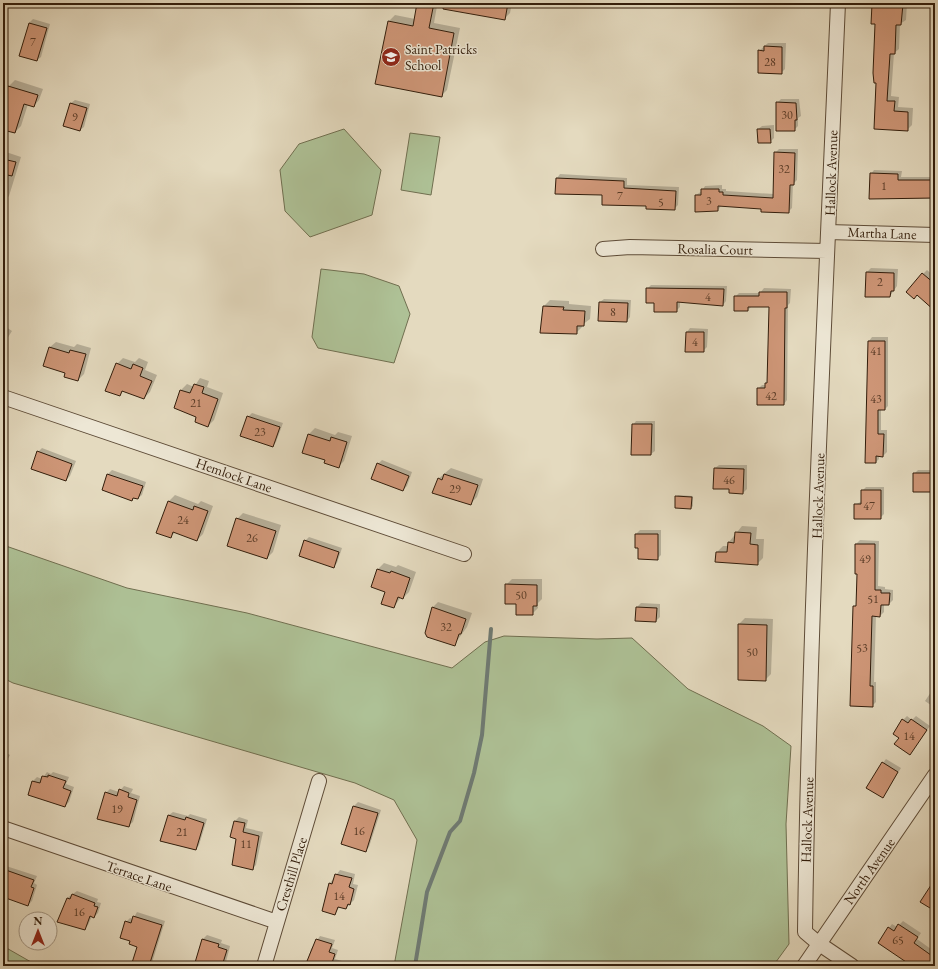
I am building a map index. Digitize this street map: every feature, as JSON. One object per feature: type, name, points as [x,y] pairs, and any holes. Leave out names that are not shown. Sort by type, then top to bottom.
[{"type":"street","name":"Hallock Avenue","points":[[838,3],[827,251],[806,831],[805,932],[818,943],[852,966]]},
{"type":"street","name":"Martha Lane","points":[[828,232],[935,235]]},
{"type":"street","name":"Rosalia Court","points":[[604,249],[630,247],[827,251]]},
{"type":"street","name":"Hemlock Lane","points":[[3,397],[464,554]]},
{"type":"street","name":"North Avenue","points":[[804,966],[818,943],[935,775]]},
{"type":"street","name":"Cresthill Place","points":[[264,966],[319,781]]},
{"type":"street","name":"Terrace Lane","points":[[3,828],[277,922]]},
{"type":"green space","points":[[344,129],[381,170],[372,215],[310,237],[285,211],[280,170],[299,144]]},
{"type":"green space","points":[[410,133],[440,137],[431,195],[401,190]]},
{"type":"green space","points":[[321,269],[364,274],[399,286],[410,314],[394,363],[318,348],[312,337]]},
{"type":"green space","points":[[3,545],[127,588],[247,613],[452,668],[485,642],[504,636],[597,639],[632,638],[688,689],[763,726],[791,746],[786,824],[789,944],[773,966],[394,966],[417,840],[394,800],[355,783],[13,683],[3,678]]},
{"type":"green space","points":[[3,946],[38,966],[3,966]]},
{"type":"building","name":"Saint Patricks School","points":[[417,3],[434,3],[429,28],[454,33],[442,97],[375,84],[388,21],[413,26]]},
{"type":"building","name":"Saint Patricks School","points":[[444,3],[508,3],[505,20],[443,9]]},
{"type":"building","points":[[872,4],[903,4],[901,25],[896,25],[895,54],[890,54],[887,101],[895,101],[894,111],[908,112],[908,131],[874,129],[876,83],[874,83],[873,73],[875,24],[871,24]]},
{"type":"building","points":[[29,23],[47,28],[37,61],[19,56]]},
{"type":"building","points":[[764,46],[782,47],[782,74],[758,73],[758,50],[764,51]]},
{"type":"building","points":[[8,86],[38,95],[34,107],[24,104],[15,133],[3,130],[3,102]]},
{"type":"building","points":[[776,102],[796,103],[797,120],[795,120],[795,131],[776,131]]},
{"type":"building","points":[[70,103],[87,108],[80,131],[63,126]]},
{"type":"building","points":[[757,129],[770,129],[771,143],[758,143]]},
{"type":"building","points":[[774,152],[795,153],[794,185],[790,185],[789,213],[761,212],[761,209],[718,206],[718,211],[695,212],[695,195],[701,195],[701,189],[719,189],[719,192],[723,192],[723,195],[773,198]]},
{"type":"building","points":[[3,159],[16,162],[12,176],[3,174]]},
{"type":"building","points":[[870,173],[898,174],[898,180],[935,180],[935,198],[869,199]]},
{"type":"building","points":[[556,178],[624,181],[624,188],[676,191],[675,210],[646,209],[646,206],[602,205],[602,195],[555,194]]},
{"type":"building","points":[[866,272],[894,273],[894,291],[891,291],[890,297],[865,297]]},
{"type":"building","points":[[922,273],[935,284],[935,311],[917,295],[914,299],[906,292]]},
{"type":"building","points":[[646,288],[724,289],[723,306],[677,302],[677,312],[654,312],[654,303],[646,303]]},
{"type":"building","points":[[759,292],[787,292],[787,308],[785,308],[784,405],[757,405],[757,388],[765,388],[765,383],[767,383],[769,307],[748,307],[748,311],[734,311],[734,296],[759,296]]},
{"type":"building","points":[[599,302],[628,303],[627,322],[598,321]]},
{"type":"building","points":[[543,306],[564,307],[563,310],[585,311],[584,326],[577,326],[577,334],[540,333]]},
{"type":"building","points":[[686,332],[704,332],[704,352],[685,352]]},
{"type":"building","points":[[868,341],[885,341],[885,410],[878,410],[878,434],[884,434],[883,457],[876,456],[876,463],[865,463]]},
{"type":"building","points":[[49,347],[69,353],[70,350],[86,354],[78,381],[64,377],[65,373],[43,366]]},
{"type":"building","points":[[116,363],[131,369],[133,364],[143,368],[140,376],[152,381],[144,399],[122,391],[120,396],[105,391]]},
{"type":"building","points":[[194,384],[204,387],[202,393],[218,399],[208,427],[195,422],[196,417],[174,408],[180,390],[190,393]]},
{"type":"building","points":[[247,416],[280,427],[273,447],[240,436]]},
{"type":"building","points":[[632,424],[652,424],[651,455],[631,455]]},
{"type":"building","points":[[308,434],[330,441],[331,437],[347,442],[339,468],[324,463],[325,460],[302,453]]},
{"type":"building","points":[[37,451],[72,464],[66,481],[31,469]]},
{"type":"building","points":[[377,463],[409,476],[403,491],[371,479]]},
{"type":"building","points":[[714,468],[744,469],[743,494],[729,493],[729,489],[713,489]]},
{"type":"building","points":[[913,473],[935,473],[935,492],[913,492]]},
{"type":"building","points":[[107,474],[143,486],[138,499],[133,498],[132,501],[102,490]]},
{"type":"building","points":[[444,474],[478,485],[471,505],[432,493],[438,478],[442,480]]},
{"type":"building","points":[[861,490],[881,490],[881,519],[854,519],[854,504],[861,504]]},
{"type":"building","points":[[675,496],[692,497],[691,509],[675,508]]},
{"type":"building","points":[[168,501],[193,510],[194,506],[208,511],[197,541],[173,532],[171,538],[156,533]]},
{"type":"building","points":[[236,518],[276,531],[267,559],[227,546]]},
{"type":"building","points":[[735,532],[751,533],[750,544],[758,545],[758,565],[715,562],[716,552],[727,552],[728,542],[734,543]]},
{"type":"building","points":[[635,534],[658,534],[658,560],[638,559],[638,548],[635,548]]},
{"type":"building","points":[[304,540],[339,552],[334,568],[299,556]]},
{"type":"building","points":[[855,544],[875,544],[875,590],[881,590],[881,593],[890,593],[889,605],[881,605],[880,617],[872,616],[870,686],[873,686],[873,707],[850,706],[853,606],[856,606],[857,574],[855,574]]},
{"type":"building","points":[[377,569],[390,573],[391,571],[410,578],[403,599],[398,597],[394,608],[381,604],[385,592],[371,587]]},
{"type":"building","points":[[505,584],[537,585],[537,606],[533,606],[533,615],[516,615],[516,604],[505,604]]},
{"type":"building","points":[[432,607],[466,619],[455,646],[427,637],[425,633]]},
{"type":"building","points":[[636,607],[657,608],[656,622],[635,621]]},
{"type":"building","points":[[738,624],[767,625],[766,681],[738,680]]},
{"type":"building","points":[[902,719],[908,723],[911,719],[927,730],[910,755],[894,744],[899,738],[893,734]]},
{"type":"building","points":[[882,762],[898,772],[883,798],[866,788]]},
{"type":"building","points":[[48,775],[66,781],[63,788],[71,791],[65,807],[28,795],[32,781],[40,783],[42,776],[48,777]]},
{"type":"building","points":[[119,789],[129,793],[128,797],[137,800],[129,827],[97,819],[105,792],[117,796]]},
{"type":"building","points":[[353,806],[378,813],[366,852],[341,844]]},
{"type":"building","points":[[168,815],[185,820],[186,817],[204,823],[196,850],[160,841]]},
{"type":"building","points":[[234,821],[245,823],[243,832],[259,836],[253,870],[232,865],[236,839],[230,837]]},
{"type":"building","points":[[3,869],[34,880],[31,887],[34,888],[28,906],[3,897]]},
{"type":"building","points":[[335,874],[352,878],[349,887],[354,889],[350,905],[348,904],[346,909],[338,907],[335,915],[322,911],[329,883],[332,884]]},
{"type":"building","points":[[935,879],[935,911],[920,902]]},
{"type":"building","points":[[72,894],[95,903],[94,906],[98,907],[94,918],[90,916],[85,930],[58,922],[67,898],[70,899]]},
{"type":"building","points":[[133,916],[162,925],[149,966],[131,966],[137,947],[129,944],[130,941],[120,938],[125,921],[131,923]]},
{"type":"building","points":[[898,924],[918,937],[914,943],[935,958],[935,966],[912,966],[878,943],[888,927],[894,931]]},
{"type":"building","points":[[202,939],[219,944],[218,947],[227,950],[222,966],[194,966]]},
{"type":"building","points":[[316,939],[332,944],[329,952],[335,954],[331,966],[305,966]]},
{"type":"waterway","points":[[415,966],[427,892],[450,832],[460,821],[474,773],[482,735],[491,629]]},
{"type":"place","name":"Saint Patricks School","points":[[391,57]]}]
